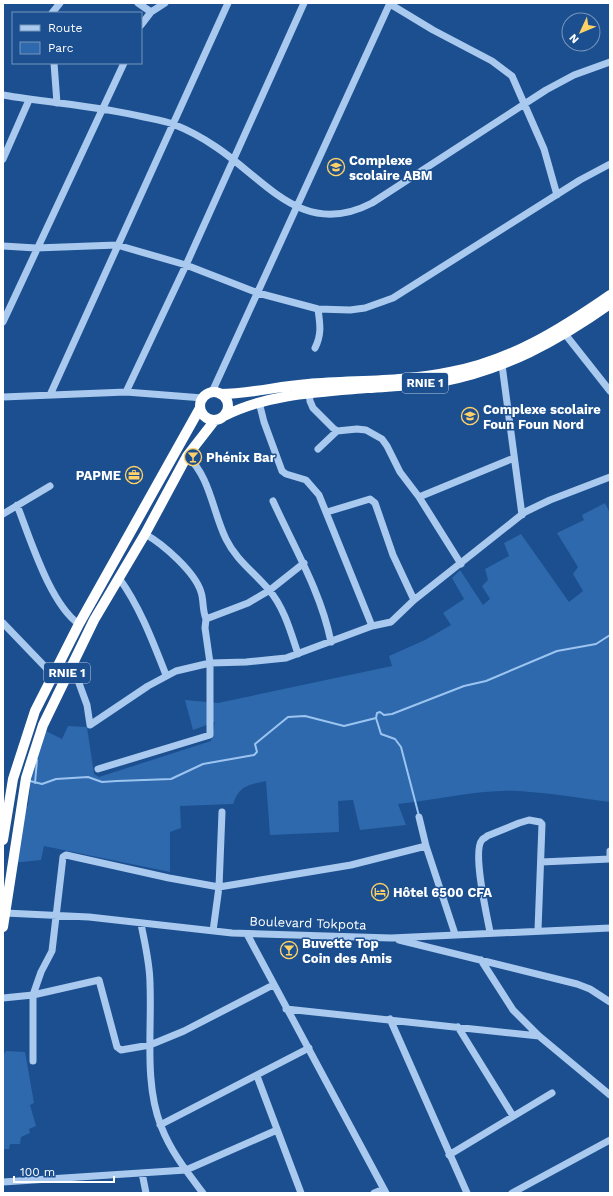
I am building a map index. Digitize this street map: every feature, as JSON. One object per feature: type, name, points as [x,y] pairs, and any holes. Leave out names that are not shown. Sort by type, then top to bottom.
[{"type":"highway","name":"RNIE 1","points":[[3,840],[13,779],[35,710],[52,674],[79,624],[202,403],[216,393],[249,393],[307,384],[410,377],[451,372],[496,360],[518,350],[550,334],[610,295]]},
{"type":"highway","name":"RNIE 1","points":[[3,926],[28,772],[43,725],[94,620],[145,534],[187,456],[220,418],[241,407],[259,402],[309,393],[440,382],[458,379],[502,365],[542,348],[609,306]]},
{"type":"highway","points":[[202,403],[204,416],[220,418],[228,409],[228,404],[224,396],[216,393]]},
{"type":"street","points":[[53,12],[60,3]]},
{"type":"street","points":[[138,3],[151,12]]},
{"type":"street","points":[[142,24],[151,12],[165,3]]},
{"type":"street","points":[[50,395],[228,3]]},
{"type":"street","points":[[126,392],[186,265],[304,3]]},
{"type":"street","points":[[216,393],[258,293],[390,3],[504,69],[512,76],[544,149],[557,195]]},
{"type":"street","points":[[3,95],[29,100],[103,109],[173,124],[204,139],[234,160],[280,198],[318,213],[337,215],[360,209],[382,197],[574,75],[596,65],[610,62]]},
{"type":"street","points":[[54,64],[57,103]]},
{"type":"street","points":[[3,322],[36,248],[124,64]]},
{"type":"street","points":[[3,159],[29,100]]},
{"type":"street","points":[[3,246],[36,248],[117,245],[186,265],[258,293],[318,309],[350,310],[365,308],[393,298],[557,195],[610,164]]},
{"type":"street","points":[[315,348],[320,338],[321,330],[318,309]]},
{"type":"street","points":[[565,334],[610,391]]},
{"type":"street","points":[[502,365],[522,515]]},
{"type":"street","points":[[3,397],[126,392],[202,403]]},
{"type":"street","points":[[309,393],[310,401],[314,408],[337,431]]},
{"type":"street","points":[[259,402],[264,422],[282,471],[286,474],[306,480],[313,487],[327,512],[372,626]]},
{"type":"street","points":[[318,449],[337,431],[356,429],[366,430],[382,439],[400,472],[419,498],[461,564]]},
{"type":"street","points":[[187,456],[194,462],[202,475],[230,547],[270,590],[288,626],[298,654]]},
{"type":"street","points":[[419,498],[514,458]]},
{"type":"street","points":[[72,664],[87,705],[90,725],[166,675],[210,663],[266,660],[298,654],[372,626],[391,622],[414,600],[522,515],[550,500],[610,477]]},
{"type":"street","points":[[3,514],[50,486]]},
{"type":"street","points":[[327,512],[370,499],[375,503],[393,555],[414,600]]},
{"type":"street","points":[[273,501],[304,563],[324,615],[331,642]]},
{"type":"street","points":[[17,505],[49,584],[69,616],[79,624]]},
{"type":"street","points":[[98,769],[210,735],[210,663],[204,628],[206,620],[202,610],[202,592],[196,580],[165,547],[145,534]]},
{"type":"street","points":[[206,620],[238,608],[270,590],[304,563]]},
{"type":"street","points":[[119,578],[127,589],[145,622],[166,675]]},
{"type":"street","points":[[3,623],[52,674]]},
{"type":"street","points":[[213,931],[219,887],[222,812]]},
{"type":"street","points":[[419,817],[426,846],[455,934]]},
{"type":"street","points":[[490,932],[480,876],[479,847],[482,840],[529,820],[540,822],[542,824],[538,930]]},
{"type":"street","points":[[33,1061],[33,995],[38,979],[52,951],[62,859],[66,855],[169,878],[219,887],[351,865],[426,846]]},
{"type":"street","points":[[541,862],[610,859],[610,851]]},
{"type":"street","name":"Boulevard Tokpota","points":[[5,913],[55,915],[247,934],[391,938],[490,932],[610,928]]},
{"type":"street","points":[[141,924],[150,984],[150,1045],[153,1093],[160,1125],[175,1155],[203,1193]]},
{"type":"street","points":[[247,934],[286,1010],[309,1048],[385,1191],[374,1193]]},
{"type":"street","points":[[391,938],[577,984],[590,989],[610,1002]]},
{"type":"street","points":[[481,960],[512,1010],[539,1036],[610,1095]]},
{"type":"street","points":[[3,998],[33,995],[99,980],[117,1047],[121,1050],[150,1045],[184,1031],[273,985]]},
{"type":"street","points":[[286,1010],[390,1019],[539,1036]]},
{"type":"street","points":[[390,1019],[467,1193]]},
{"type":"street","points":[[458,1027],[513,1116]]},
{"type":"street","points":[[160,1125],[309,1048]]},
{"type":"street","points":[[256,1076],[300,1193]]},
{"type":"street","points":[[449,1155],[552,1093]]},
{"type":"street","points":[[3,1182],[186,1170],[277,1130]]},
{"type":"street","points":[[512,1193],[610,1140]]},
{"type":"street","points":[[142,1173],[146,1193]]},
{"type":"green space","points":[[605,503],[610,513],[610,802],[519,791],[474,793],[398,804],[406,825],[360,830],[353,800],[338,801],[339,832],[270,835],[266,781],[249,785],[242,789],[233,804],[180,806],[181,828],[170,832],[170,872],[44,846],[41,860],[12,863],[18,810],[28,806],[30,789],[23,786],[26,760],[38,727],[62,739],[68,726],[87,727],[94,774],[99,777],[211,741],[215,722],[193,730],[185,700],[218,703],[392,666],[389,656],[425,640],[451,625],[443,613],[464,599],[452,578],[460,570],[483,605],[490,599],[482,586],[488,580],[485,569],[509,556],[504,543],[521,534],[569,602],[583,591],[573,574],[578,567],[557,533],[584,520],[582,515]]},
{"type":"green space","points":[[6,1051],[25,1052],[34,1103],[30,1105],[36,1126],[29,1129],[30,1133],[21,1137],[20,1144],[10,1144],[9,1149],[3,1149],[3,1055]]},
{"type":"waterway","points":[[419,816],[401,747],[395,739],[381,734],[376,718],[377,713],[380,712],[384,715],[392,714],[464,686],[486,681],[557,651],[596,644],[610,635]]},
{"type":"waterway","points":[[30,781],[42,784],[56,779],[88,777],[102,782],[171,779],[203,764],[254,755],[257,752],[255,744],[288,717],[305,716],[344,726],[376,718]]},
{"type":"waterway","points":[[35,783],[37,760]]},
{"type":"place","name":"Complexe scolaire ABM","points":[[336,167]]},
{"type":"place","name":"Complexe scolaire Foun Foun Nord","points":[[470,416]]},
{"type":"place","name":"Phénix Bar","points":[[193,457]]},
{"type":"place","name":"PAPME","points":[[134,475]]},
{"type":"place","name":"Hôtel 6500 CFA","points":[[380,892]]},
{"type":"place","name":"Buvette Top Coin des Amis","points":[[289,950]]}]
